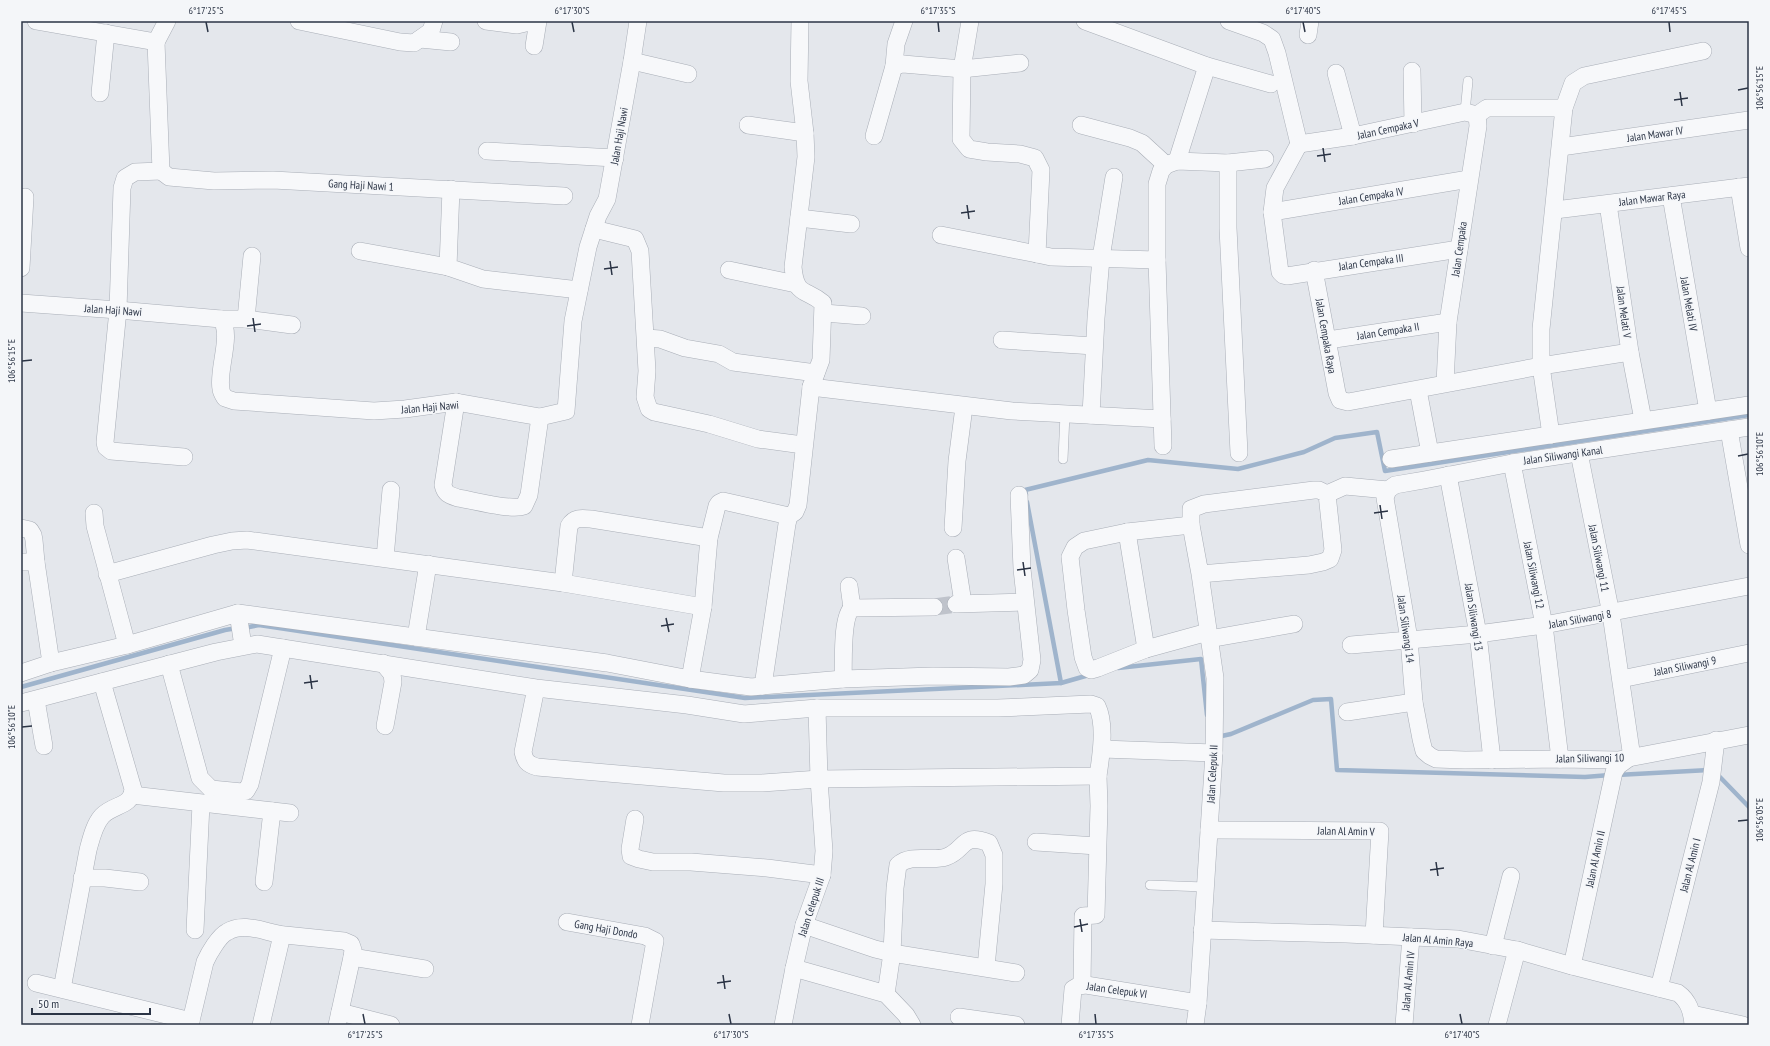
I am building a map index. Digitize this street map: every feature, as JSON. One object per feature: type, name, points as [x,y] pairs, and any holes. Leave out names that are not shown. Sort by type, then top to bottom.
[{"type":"street","points":[[36,21],[156,42]]},
{"type":"street","points":[[167,21],[156,42],[161,171],[135,172],[125,178],[122,188],[118,310],[105,442],[106,447],[111,451],[184,457]]},
{"type":"street","points":[[305,22],[400,42],[414,43],[431,31],[434,21]]},
{"type":"street","points":[[486,21],[517,25],[534,21]]},
{"type":"street","points":[[534,46],[538,21]]},
{"type":"street","name":"Jalan Haji Nawi","points":[[21,303],[221,319],[224,324],[225,334],[221,389],[224,398],[234,401],[374,411],[405,409],[456,402],[540,417],[566,411],[573,321],[588,247],[598,216],[607,199],[638,21]]},
{"type":"street","points":[[796,284],[793,267],[806,157],[805,133],[799,81],[800,21]]},
{"type":"street","points":[[874,136],[894,66],[896,44],[904,21]]},
{"type":"street","points":[[970,21],[962,69],[961,139],[969,148],[987,152],[1020,154],[1034,158],[1041,170],[1037,254]]},
{"type":"street","points":[[1085,21],[1207,66],[1271,84]]},
{"type":"street","points":[[1229,21],[1263,33],[1272,39],[1277,53],[1299,144],[1275,188],[1272,212]]},
{"type":"street","points":[[100,93],[106,33]]},
{"type":"street","points":[[420,39],[451,42]]},
{"type":"street","points":[[1552,435],[1541,366],[1542,329],[1564,108],[1573,83],[1584,76],[1703,51]]},
{"type":"street","points":[[632,62],[688,74]]},
{"type":"street","points":[[894,66],[902,64],[962,69],[1020,62]]},
{"type":"street","points":[[1162,446],[1157,260],[1157,184],[1161,171],[1171,163],[1207,66]]},
{"type":"street","points":[[1412,71],[1413,124]]},
{"type":"street","points":[[1336,72],[1353,136]]},
{"type":"street","name":"Jalan Cempaka V","points":[[1299,144],[1353,136],[1471,113],[1487,108],[1564,108]]},
{"type":"street","name":"Jalan Cempaka","points":[[1445,383],[1448,322],[1478,126],[1471,113]]},
{"type":"street","name":"Jalan Mawar IV","points":[[1561,147],[1749,120]]},
{"type":"street","points":[[748,125],[805,133]]},
{"type":"street","points":[[1081,125],[1130,138],[1142,143],[1171,163],[1228,163],[1265,159]]},
{"type":"street","points":[[487,151],[614,158]]},
{"type":"street","points":[[1228,163],[1228,228],[1239,453]]},
{"type":"street","name":"Gang Haji Nawi 1","points":[[161,171],[169,177],[214,181],[273,180],[564,196]]},
{"type":"street","points":[[1091,415],[1094,346],[1101,258],[1114,177]]},
{"type":"street","name":"Jalan Cempaka IV","points":[[1272,212],[1469,179]]},
{"type":"street","points":[[1744,187],[1749,248]]},
{"type":"street","name":"Jalan Mawar Raya","points":[[1555,210],[1744,187]]},
{"type":"street","points":[[448,267],[451,190]]},
{"type":"street","name":"Jalan Melati IV","points":[[1670,196],[1708,411]]},
{"type":"street","points":[[21,268],[24,197]]},
{"type":"street","name":"Jalan Melati V","points":[[1608,204],[1630,352],[1643,420]]},
{"type":"street","name":"Jalan Cempaka III","points":[[1272,212],[1280,272],[1283,275],[1288,276],[1314,270],[1459,249]]},
{"type":"street","points":[[799,218],[852,224]]},
{"type":"street","points":[[594,229],[635,239],[638,244],[640,251],[646,338],[647,371],[645,397],[649,409],[654,412],[709,424],[758,439],[803,445]]},
{"type":"street","points":[[941,235],[1051,257],[1157,260]]},
{"type":"street","points":[[360,251],[448,267],[483,279],[579,290]]},
{"type":"street","points":[[246,319],[252,256]]},
{"type":"street","points":[[729,270],[796,284],[804,292],[823,303],[824,313],[821,360],[813,380],[803,445],[798,505],[795,512],[789,516],[754,688],[745,712]]},
{"type":"street","name":"Jalan Cempaka Raya","points":[[1314,270],[1337,393],[1340,400],[1348,402],[1418,390]]},
{"type":"street","points":[[824,313],[862,316]]},
{"type":"street","points":[[221,319],[246,319],[292,325]]},
{"type":"street","name":"Jalan Cempaka II","points":[[1328,340],[1448,322]]},
{"type":"street","points":[[646,338],[660,339],[686,348],[719,354],[733,362],[813,380],[964,407],[1162,419]]},
{"type":"street","points":[[1002,340],[1094,346]]},
{"type":"street","points":[[1430,453],[1418,390],[1445,383],[1630,352]]},
{"type":"street","points":[[456,402],[443,485],[445,492],[449,496],[458,498],[519,508],[524,506],[528,495],[540,417]]},
{"type":"street","points":[[1391,459],[1749,405]]},
{"type":"street","points":[[953,528],[957,461],[964,407]]},
{"type":"street","name":"Jalan Siliwangi Kanal","points":[[1386,494],[1395,485],[1512,463],[1749,427]]},
{"type":"street","points":[[1729,430],[1746,516],[1749,545]]},
{"type":"street","name":"Jalan Siliwangi 11","points":[[1579,453],[1611,614],[1631,751],[1630,758]]},
{"type":"street","name":"Jalan Siliwangi 12","points":[[1512,463],[1544,625],[1560,758]]},
{"type":"street","name":"Jalan Siliwangi 13","points":[[1448,475],[1478,634],[1492,760]]},
{"type":"street","points":[[1327,494],[1345,486],[1386,494]]},
{"type":"street","points":[[385,558],[391,490]]},
{"type":"street","points":[[1294,624],[1208,635],[1146,649],[1091,670],[1087,668],[1083,657],[1070,557],[1075,547],[1084,541],[1127,532],[1191,525],[1191,509],[1204,504],[1314,490],[1319,490],[1327,494]]},
{"type":"street","points":[[1200,574],[1309,565],[1330,559],[1333,550],[1327,494]]},
{"type":"street","name":"Jalan Siliwangi 14","points":[[1386,494],[1408,640],[1414,702],[1424,751],[1430,756]]},
{"type":"street","points":[[21,672],[51,663],[238,616],[416,637],[607,664],[690,679],[754,688],[843,680],[933,676],[1009,677],[1024,675],[1030,670],[1032,660],[1024,602],[1020,495]]},
{"type":"street","points":[[690,679],[703,607],[709,538],[717,506],[719,503],[723,502],[789,516]]},
{"type":"street","points":[[94,513],[95,526],[127,645]]},
{"type":"street","points":[[563,583],[569,526],[571,522],[577,518],[709,538]]},
{"type":"street","name":"Jalan Celepuk II","points":[[1191,525],[1200,574],[1215,678],[1214,750],[1198,1003],[1195,1025]]},
{"type":"street","points":[[21,528],[30,530],[33,535],[28,562],[51,663]]},
{"type":"street","points":[[1127,532],[1146,649]]},
{"type":"street","points":[[107,574],[232,541],[247,540],[563,583],[703,607]]},
{"type":"street","points":[[956,558],[959,604],[1024,602]]},
{"type":"street","points":[[416,637],[428,564]]},
{"type":"street","points":[[849,586],[852,608]]},
{"type":"street","name":"Jalan Siliwangi 8","points":[[1351,645],[1478,634],[1544,625],[1611,614],[1749,586]]},
{"type":"street","points":[[843,680],[848,611],[852,608],[872,609],[934,607]]},
{"type":"street","points":[[238,616],[243,643]]},
{"type":"street","points":[[44,746],[28,701],[243,643],[384,663],[536,688],[745,712],[817,708],[998,708],[1091,704],[1096,706],[1100,712],[1102,749],[1098,776],[1099,806],[1096,915],[1083,916],[1082,985]]},
{"type":"street","points":[[169,664],[200,778],[211,789],[242,792],[246,791],[250,784],[283,648]]},
{"type":"street","name":"Jalan Siliwangi 9","points":[[1621,679],[1749,653]]},
{"type":"street","points":[[384,663],[392,674],[393,682],[385,726]]},
{"type":"street","points":[[62,989],[82,878],[94,831],[101,817],[105,813],[130,801],[132,796],[132,789],[102,682]]},
{"type":"street","points":[[536,688],[523,752],[525,761],[530,765],[724,783],[762,783],[819,779],[1098,776]]},
{"type":"street","points":[[1347,712],[1414,702]]},
{"type":"street","name":"Jalan Celepuk III","points":[[783,1025],[804,925],[822,875],[824,851],[819,779],[817,708]]},
{"type":"street","name":"Jalan Siliwangi 10","points":[[1430,756],[1436,759],[1448,760],[1560,758],[1618,760],[1715,749],[1749,735]]},
{"type":"street","points":[[1102,749],[1214,750]]},
{"type":"street","name":"Jalan Al Amin I","points":[[1659,988],[1711,782],[1715,749]]},
{"type":"street","name":"Jalan Al Amin II","points":[[1572,966],[1614,772],[1618,766],[1630,758]]},
{"type":"street","points":[[132,796],[290,813]]},
{"type":"street","points":[[195,930],[201,804]]},
{"type":"street","points":[[264,882],[272,811]]},
{"type":"street","points":[[635,819],[630,849],[631,856],[639,859],[661,862],[691,862],[767,868],[822,875]]},
{"type":"street","name":"Jalan Al Amin V","points":[[1209,830],[1380,831],[1374,935]]},
{"type":"street","points":[[886,994],[892,953],[895,888],[898,865],[902,861],[917,858],[946,857],[952,854],[962,844],[978,838],[990,843],[994,855],[994,884],[986,967]]},
{"type":"street","points":[[1036,842],[1098,846]]},
{"type":"street","points":[[1493,946],[1511,876]]},
{"type":"street","points":[[82,878],[105,878],[140,882]]},
{"type":"street","name":"Gang Haji Dondo","points":[[567,922],[645,936],[655,941],[640,1025]]},
{"type":"street","points":[[804,925],[875,949],[892,953],[986,967],[1016,974]]},
{"type":"street","points":[[36,983],[190,1023],[205,962],[209,952],[226,932],[237,928],[257,928],[282,935],[344,941],[351,944],[353,950],[352,957],[338,1018],[391,1025]]},
{"type":"street","name":"Jalan Al Amin Raya","points":[[1202,930],[1458,939],[1517,950],[1572,966],[1678,993],[1686,998],[1692,1020]]},
{"type":"street","points":[[261,1025],[282,935]]},
{"type":"street","name":"Jalan Al Amin IV","points":[[1404,1025],[1411,937]]},
{"type":"street","points":[[1497,1025],[1517,950]]},
{"type":"street","points":[[352,957],[425,969]]},
{"type":"street","points":[[794,968],[886,994],[906,1015],[912,1025]]},
{"type":"street","name":"Jalan Celepuk VI","points":[[1070,1025],[1073,990],[1082,985],[1198,1003]]},
{"type":"street","points":[[959,1017],[1016,1025]]},
{"type":"street","points":[[1692,1020],[1744,1025]]},
{"type":"lane","points":[[1468,81],[1471,113]]},
{"type":"lane","points":[[1063,460],[1065,414]]},
{"type":"lane","points":[[1150,885],[1205,887]]},
{"type":"waterway","points":[[1026,495],[1025,490],[1148,460],[1238,469],[1304,452],[1335,438],[1377,432],[1385,471],[1749,415]]},
{"type":"waterway","points":[[1027,502],[1061,683]]},
{"type":"waterway","points":[[244,628],[259,625],[745,698],[1061,683],[1089,675]]},
{"type":"waterway","points":[[21,687],[225,630],[237,628]]},
{"type":"waterway","points":[[1118,668],[1201,659],[1207,715]]},
{"type":"waterway","points":[[1217,737],[1231,734],[1313,700],[1331,699],[1337,770],[1585,777],[1610,775]]},
{"type":"waterway","points":[[1617,775],[1709,770]]},
{"type":"waterway","points":[[1717,774],[1749,807]]},
{"type":"tunnel","points":[[934,607],[956,604]]}]
